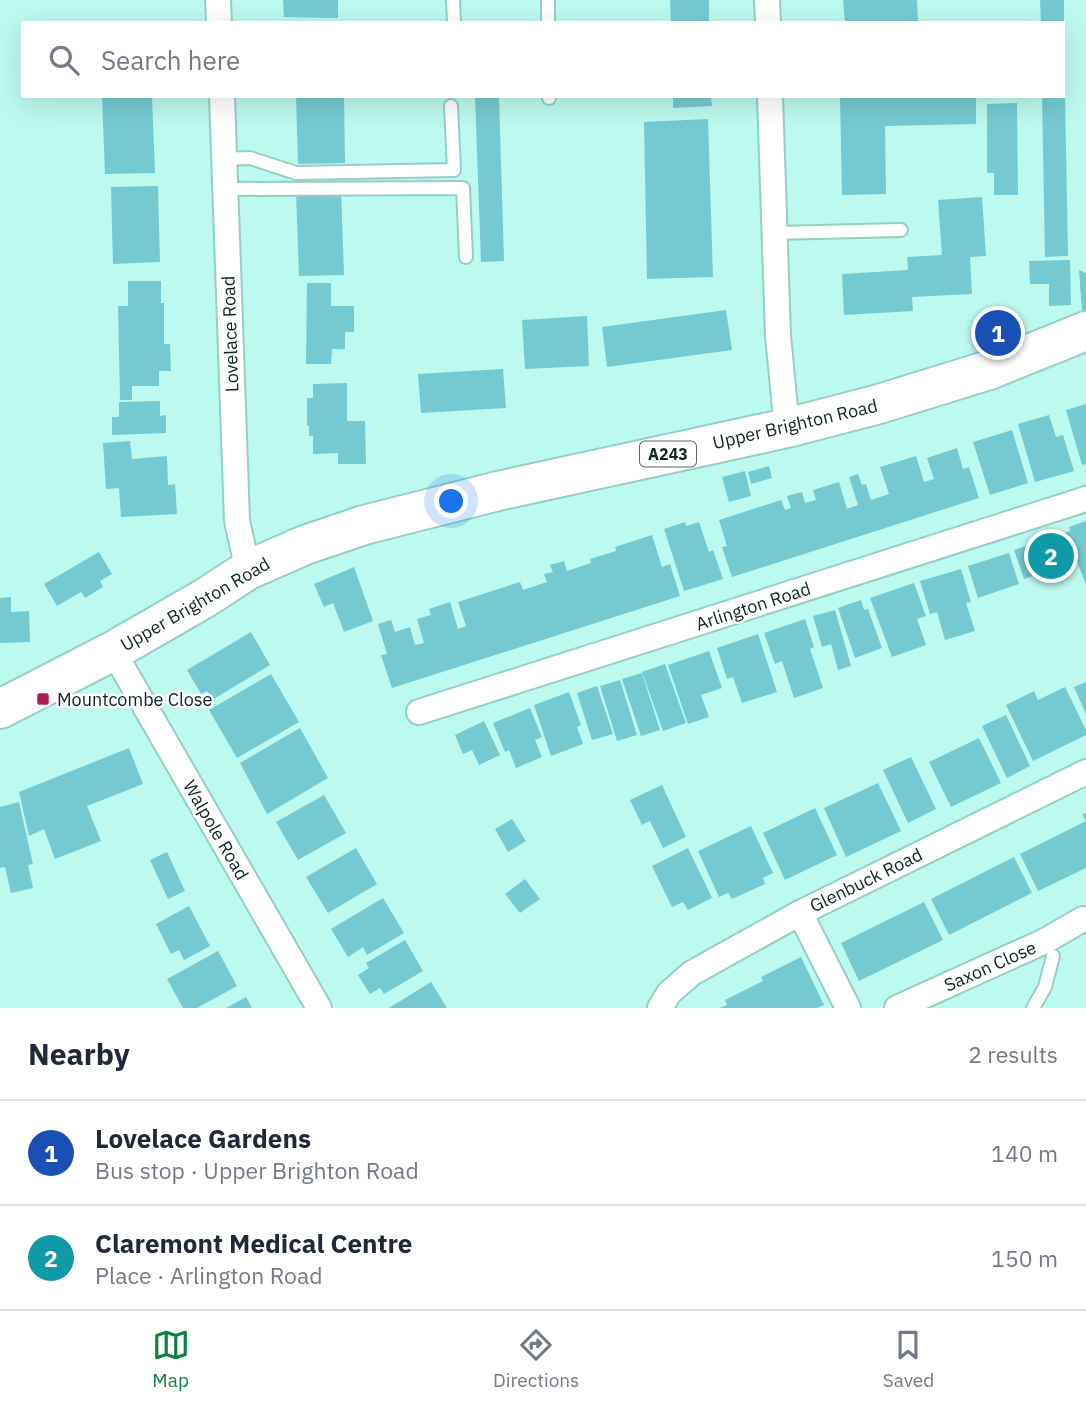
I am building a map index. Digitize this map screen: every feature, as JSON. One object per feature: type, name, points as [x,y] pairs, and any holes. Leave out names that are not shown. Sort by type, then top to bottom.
[{"type":"main road","name":"Upper Brighton Road","points":[[0,709],[113,651],[248,570],[305,545],[363,525],[498,491],[787,428],[930,390],[989,370],[1086,331]]},
{"type":"street","points":[[218,0],[219,21]]},
{"type":"street","points":[[767,0],[768,21]]},
{"type":"street","name":"Lovelace Road","points":[[222,98],[237,522],[248,570]]},
{"type":"street","points":[[770,98],[778,336],[787,428]]},
{"type":"street","name":"Arlington Road","points":[[419,712],[1086,499]]},
{"type":"street","name":"Walpole Road","points":[[113,651],[319,1008]]},
{"type":"street","name":"Glenbuck Road","points":[[660,1008],[669,993],[692,973],[800,912],[1086,772]]},
{"type":"street","points":[[800,912],[848,1008]]},
{"type":"street","name":"Saxon Close","points":[[897,1008],[1049,948],[1083,919]]},
{"type":"lane","points":[[453,0],[454,21]]},
{"type":"lane","points":[[548,0],[548,21]]},
{"type":"lane","points":[[224,159],[250,158],[296,173],[454,170],[451,106]]},
{"type":"lane","points":[[225,189],[463,188],[466,257]]},
{"type":"lane","points":[[775,233],[901,230]]},
{"type":"lane","points":[[1033,1008],[1045,988],[1049,948]]},
{"type":"building","points":[[283,0],[338,0],[338,18],[284,17]]},
{"type":"building","points":[[670,0],[709,0],[709,21],[671,21]]},
{"type":"building","points":[[843,0],[917,0],[918,21],[845,21]]},
{"type":"building","points":[[1040,0],[1064,0],[1064,21],[1041,21]]},
{"type":"building","points":[[1065,96],[1068,256],[1045,257],[1042,98]]},
{"type":"building","points":[[102,98],[152,98],[155,173],[105,174]]},
{"type":"building","points":[[296,98],[344,98],[345,163],[298,164]]},
{"type":"building","points":[[475,98],[499,98],[504,261],[481,262]]},
{"type":"building","points":[[673,98],[711,98],[712,106],[673,108]]},
{"type":"building","points":[[840,98],[976,98],[976,124],[885,126],[886,194],[842,195]]},
{"type":"building","points":[[1017,103],[1018,195],[994,195],[994,173],[987,173],[987,104]]},
{"type":"building","points":[[708,119],[713,277],[647,279],[644,122]]},
{"type":"building","points":[[158,186],[160,262],[113,264],[111,187]]},
{"type":"building","points":[[341,189],[344,275],[299,276],[296,191]]},
{"type":"building","points":[[982,197],[986,256],[970,257],[972,294],[912,297],[913,311],[844,315],[842,274],[908,270],[907,257],[942,255],[938,200]]},
{"type":"building","points":[[1070,260],[1071,305],[1049,306],[1049,284],[1030,284],[1029,261]]},
{"type":"building","points":[[1079,270],[1086,273],[1086,310],[1082,311]]},
{"type":"building","points":[[128,281],[161,281],[164,344],[170,344],[171,371],[159,371],[159,386],[132,386],[132,400],[120,400],[118,306],[128,306]]},
{"type":"building","points":[[307,283],[331,283],[331,306],[354,306],[354,332],[345,332],[345,349],[332,349],[331,364],[306,364]]},
{"type":"building","points":[[726,310],[732,350],[607,367],[602,327]]},
{"type":"building","points":[[587,316],[589,366],[525,369],[522,320]]},
{"type":"building","points":[[503,369],[506,408],[421,413],[418,374]]},
{"type":"building","points":[[347,383],[347,421],[365,421],[366,464],[338,464],[338,453],[313,454],[313,436],[309,436],[307,426],[307,398],[313,398],[313,384]]},
{"type":"building","points":[[160,401],[160,416],[166,415],[166,433],[112,435],[112,417],[119,417],[119,402]]},
{"type":"building","points":[[1086,404],[1086,464],[1082,465],[1066,410]]},
{"type":"building","points":[[1049,415],[1056,437],[1063,435],[1074,471],[1035,482],[1018,424]]},
{"type":"building","points":[[1012,430],[1028,483],[990,495],[973,442]]},
{"type":"building","points":[[130,441],[132,459],[167,456],[168,485],[175,484],[177,514],[121,517],[119,488],[106,489],[103,443]]},
{"type":"building","points":[[957,448],[963,469],[969,467],[979,498],[732,577],[722,547],[727,546],[719,520],[781,500],[785,510],[791,508],[787,496],[802,492],[805,503],[816,500],[813,490],[839,482],[847,509],[858,505],[849,477],[858,474],[862,485],[866,484],[871,500],[889,494],[880,467],[916,456],[924,482],[934,479],[927,458]]},
{"type":"building","points":[[769,466],[772,478],[751,484],[748,472]]},
{"type":"building","points":[[745,471],[751,496],[729,502],[722,477]]},
{"type":"building","points":[[1086,521],[1086,585],[1077,561],[1024,579],[1014,550],[1070,531],[1069,527]]},
{"type":"building","points":[[685,522],[686,526],[699,522],[709,552],[713,550],[723,579],[684,591],[664,529]]},
{"type":"building","points":[[652,535],[662,567],[670,564],[680,596],[392,688],[381,655],[387,654],[378,624],[391,620],[395,632],[410,627],[415,645],[424,643],[417,619],[431,615],[429,609],[450,602],[458,629],[466,626],[458,602],[520,582],[523,590],[547,582],[544,574],[553,572],[550,565],[564,561],[567,571],[591,563],[590,559],[616,551],[615,547]]},
{"type":"building","points":[[99,552],[112,574],[100,581],[103,587],[85,598],[81,592],[57,606],[44,584]]},
{"type":"building","points":[[1009,553],[1019,584],[978,598],[968,566]]},
{"type":"building","points":[[354,567],[373,621],[344,632],[333,603],[324,607],[314,584]]},
{"type":"building","points":[[961,569],[971,602],[966,603],[975,631],[945,640],[937,612],[930,614],[920,581]]},
{"type":"building","points":[[914,583],[926,616],[917,619],[926,645],[892,657],[870,598]]},
{"type":"building","points":[[11,597],[11,612],[29,611],[30,642],[0,643],[0,598]]},
{"type":"building","points":[[861,600],[864,610],[868,609],[882,648],[855,658],[838,608]]},
{"type":"building","points":[[835,610],[851,666],[838,670],[831,644],[822,647],[813,616]]},
{"type":"building","points":[[805,619],[814,647],[810,649],[823,688],[794,698],[782,661],[775,664],[764,633]]},
{"type":"building","points":[[251,632],[270,665],[212,700],[207,691],[201,694],[187,670]]},
{"type":"building","points":[[758,634],[777,692],[742,703],[733,677],[727,679],[717,648]]},
{"type":"building","points":[[709,651],[722,688],[701,695],[709,717],[688,724],[668,665]]},
{"type":"building","points":[[665,664],[686,723],[663,731],[642,672]]},
{"type":"building","points":[[642,673],[660,730],[641,736],[622,679]]},
{"type":"building","points":[[271,674],[299,722],[237,758],[209,710]]},
{"type":"building","points":[[620,680],[637,735],[617,741],[600,686]]},
{"type":"building","points":[[1086,682],[1086,714],[1074,687]]},
{"type":"building","points":[[597,686],[613,734],[592,740],[577,693]]},
{"type":"building","points":[[1065,687],[1086,735],[1033,761],[1006,705],[1034,691],[1038,700]]},
{"type":"building","points":[[569,692],[581,725],[577,727],[583,744],[551,756],[534,705]]},
{"type":"building","points":[[530,708],[542,737],[535,740],[542,757],[516,768],[509,750],[505,752],[493,723]]},
{"type":"building","points":[[1006,715],[1030,766],[1007,778],[982,726]]},
{"type":"building","points":[[484,721],[500,755],[479,765],[472,750],[463,754],[455,735]]},
{"type":"building","points":[[300,728],[328,778],[267,814],[240,763]]},
{"type":"building","points":[[979,738],[1001,783],[951,807],[929,762]]},
{"type":"building","points":[[129,748],[143,784],[87,806],[101,841],[55,859],[44,829],[29,836],[19,792]]},
{"type":"building","points":[[911,757],[936,809],[908,823],[883,770]]},
{"type":"building","points":[[878,783],[901,831],[846,857],[824,808]]},
{"type":"building","points":[[662,785],[686,837],[663,848],[650,821],[642,825],[630,800]]},
{"type":"building","points":[[324,795],[346,833],[298,860],[276,822]]},
{"type":"building","points":[[19,802],[33,864],[28,865],[33,888],[11,893],[5,867],[0,868],[0,807]]},
{"type":"building","points":[[815,808],[837,855],[785,880],[763,833]]},
{"type":"building","points":[[512,819],[526,841],[508,852],[495,829]]},
{"type":"building","points":[[1086,821],[1086,868],[1038,891],[1020,854]]},
{"type":"building","points":[[751,826],[773,873],[763,878],[765,884],[732,899],[728,893],[719,897],[698,851]]},
{"type":"building","points":[[356,848],[377,884],[328,913],[306,877]]},
{"type":"building","points":[[688,848],[712,898],[688,910],[683,902],[672,907],[652,866]]},
{"type":"building","points":[[167,852],[185,891],[168,899],[150,860]]},
{"type":"building","points":[[1014,857],[1032,893],[949,935],[931,899]]},
{"type":"building","points":[[525,879],[540,899],[520,913],[505,894]]},
{"type":"building","points":[[383,898],[404,933],[367,955],[363,947],[348,957],[331,929]]},
{"type":"building","points":[[924,902],[943,940],[859,981],[841,943]]},
{"type":"building","points":[[189,906],[210,946],[184,960],[179,950],[171,954],[156,924]]},
{"type":"building","points":[[405,940],[423,971],[384,994],[380,988],[370,994],[358,975],[369,968],[366,963]]},
{"type":"building","points":[[218,951],[237,986],[197,1008],[183,1008],[167,979]]},
{"type":"building","points":[[801,957],[824,1005],[817,1008],[720,1008],[727,1005],[725,1000],[763,981],[761,977]]},
{"type":"building","points":[[431,982],[447,1008],[389,1008]]},
{"type":"building","points":[[246,997],[252,1008],[226,1008]]},
{"type":"place","name":"Lovelace Gardens","points":[[998,333]]},
{"type":"place","name":"Claremont Medical Centre","points":[[1051,556]]},
{"type":"place","name":"Mountcombe Close","points":[[43,699]]}]
